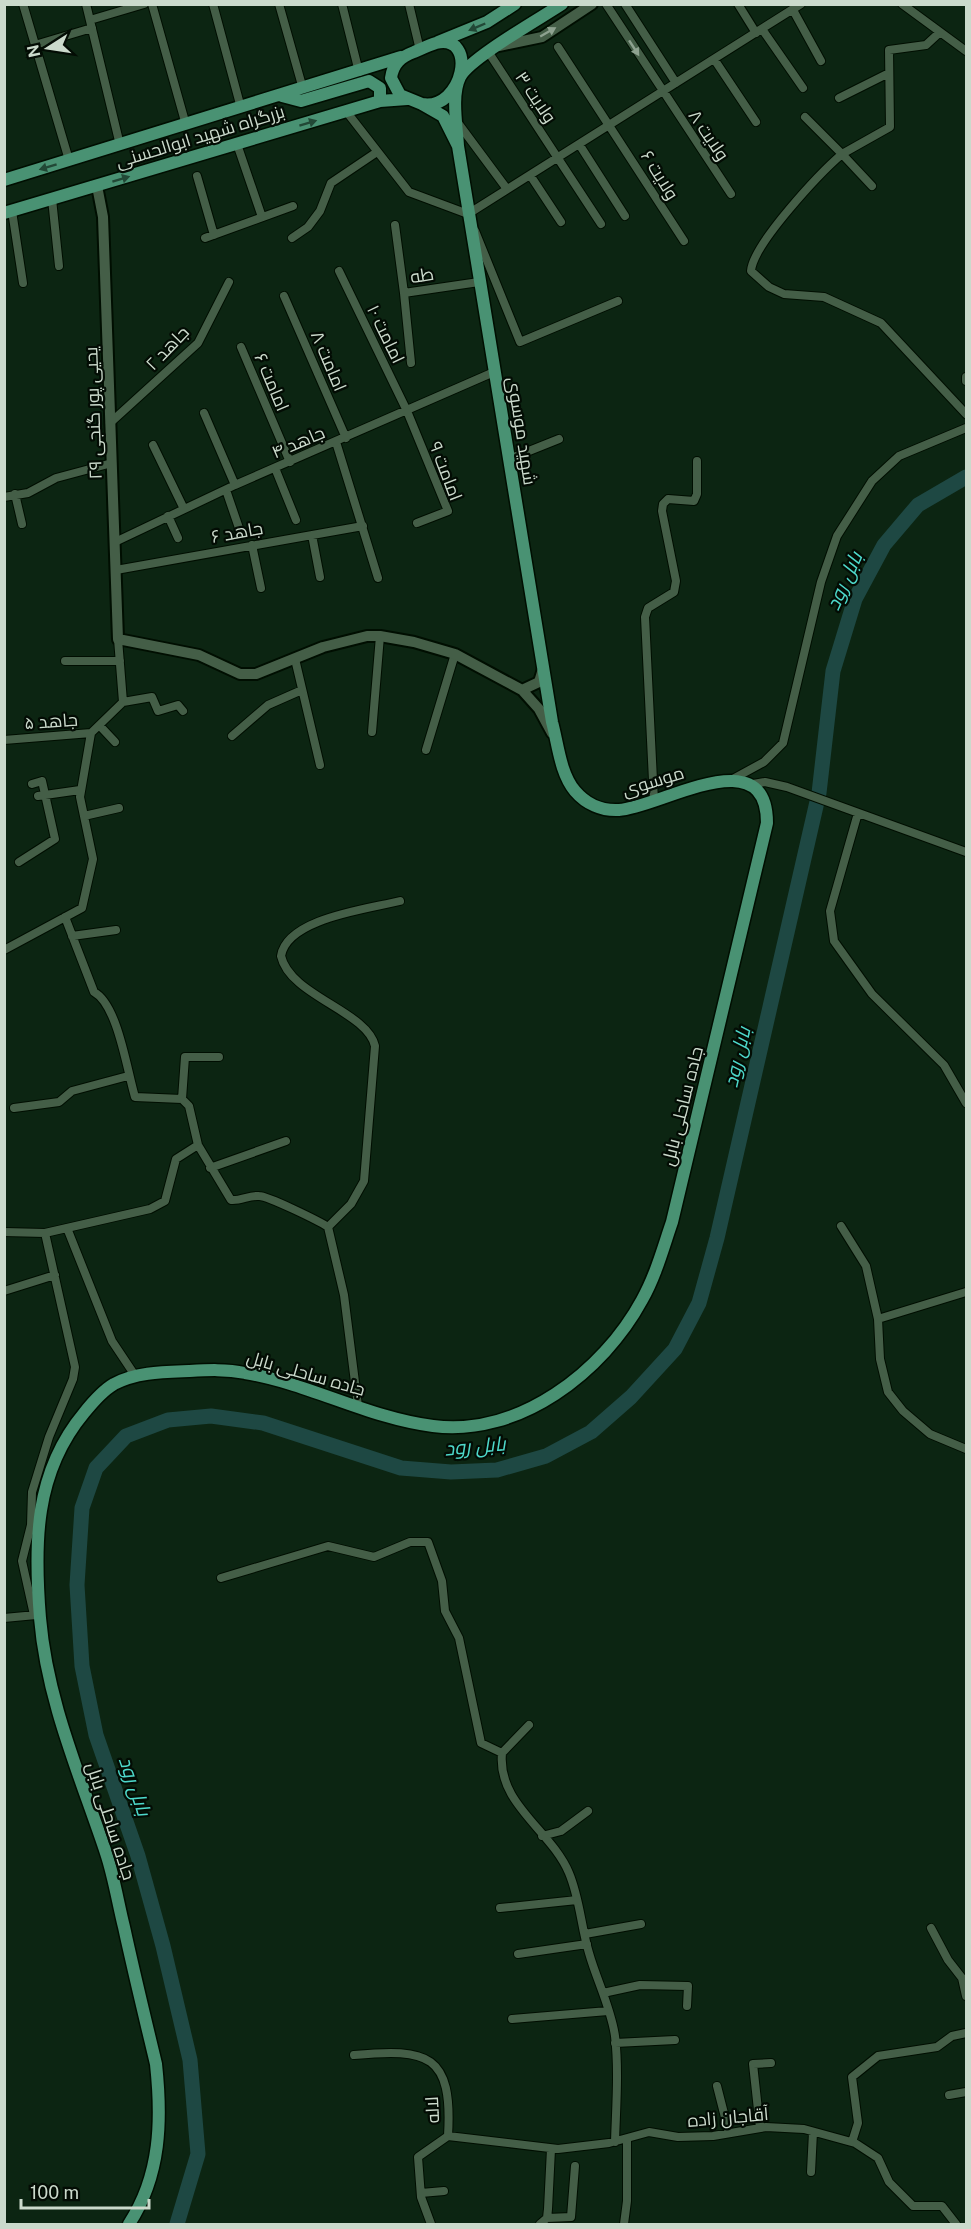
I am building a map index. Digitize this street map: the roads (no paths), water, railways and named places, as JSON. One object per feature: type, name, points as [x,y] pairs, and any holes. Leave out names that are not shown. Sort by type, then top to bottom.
[{"type":"main road","points":[[515,4],[503,9],[477,27],[405,56],[396,64],[392,78],[396,91],[407,99],[422,104],[432,104],[442,100],[471,65],[562,4]]},
{"type":"main road","points":[[494,50],[542,37],[592,4]]},
{"type":"main road","points":[[436,43],[448,44],[458,51],[463,66],[460,77]]},
{"type":"main road","name":"بزرگراه شهید ابوالحسنی","points":[[4,180],[282,96],[405,56]]},
{"type":"main road","name":"شهید موسوی","points":[[460,77],[457,89],[458,146],[552,722]]},
{"type":"main road","points":[[282,96],[301,101],[369,81],[380,88],[380,101]]},
{"type":"main road","name":"بزرگراه شهید ابوالحسنی","points":[[8,212],[380,101],[407,99]]},
{"type":"main road","name":"شهید موسوی","points":[[422,104],[443,116],[458,146]]},
{"type":"main road","name":"یحیی پور گنجی ۲۹","points":[[97,186],[103,217],[118,639]]},
{"type":"main road","points":[[118,639],[199,655],[240,674],[256,674],[323,647],[367,636],[414,642],[455,654],[522,690],[539,709],[558,747]]},
{"type":"main road","points":[[522,690],[539,682],[544,668]]},
{"type":"main road","name":"موسوی","points":[[552,722],[571,787],[590,803],[605,809],[622,810],[714,782],[731,780],[747,785]]},
{"type":"main road","name":"جاده ساحلی بابل","points":[[129,2224],[138,2212],[154,2169],[158,2145],[159,2090],[156,2064],[107,1856],[53,1700],[37,1614],[38,1533],[41,1501],[52,1465],[66,1435],[96,1398],[113,1384],[150,1372],[219,1370],[247,1373],[432,1426],[460,1427],[496,1421],[534,1407],[562,1390],[586,1369],[625,1327],[641,1302],[655,1275],[672,1222],[767,823],[763,801],[747,785]]},
{"type":"street","points":[[23,4],[69,160]]},
{"type":"street","points":[[86,4],[120,145]]},
{"type":"street","points":[[35,45],[144,4]]},
{"type":"street","points":[[152,4],[186,125]]},
{"type":"street","points":[[213,4],[241,108]]},
{"type":"street","points":[[279,4],[303,89]]},
{"type":"street","points":[[342,4],[359,72]]},
{"type":"street","points":[[409,4],[420,50]]},
{"type":"street","name":"ولایت ۸","points":[[606,4],[731,194]]},
{"type":"street","points":[[625,4],[676,83]]},
{"type":"street","points":[[738,4],[802,88]]},
{"type":"street","points":[[469,218],[507,189],[801,4]]},
{"type":"street","points":[[902,4],[966,51]]},
{"type":"street","points":[[793,10],[821,61]]},
{"type":"street","points":[[939,33],[926,45],[889,50],[890,127],[842,154],[817,176],[762,246],[752,262],[751,271],[769,287],[784,294],[824,297],[881,323],[966,414]]},
{"type":"street","name":"ولایت ۶","points":[[558,47],[684,241]]},
{"type":"street","name":"ولایت ۳","points":[[494,50],[601,224]]},
{"type":"street","points":[[714,59],[756,122]]},
{"type":"street","points":[[839,98],[889,73]]},
{"type":"street","points":[[346,111],[409,192],[469,218],[482,242],[520,342],[618,302]]},
{"type":"street","points":[[805,117],[872,186]]},
{"type":"street","points":[[457,121],[507,189]]},
{"type":"street","points":[[237,144],[262,217]]},
{"type":"street","points":[[579,144],[625,216]]},
{"type":"street","points":[[292,238],[308,227],[320,211],[331,183],[376,152]]},
{"type":"street","points":[[530,175],[561,222]]},
{"type":"street","points":[[197,176],[214,235]]},
{"type":"street","points":[[52,199],[59,266]]},
{"type":"street","points":[[205,238],[293,206]]},
{"type":"street","points":[[8,212],[23,283]]},
{"type":"street","points":[[395,225],[404,293]]},
{"type":"street","name":"امامت ۱۰","points":[[339,270],[407,411]]},
{"type":"street","name":"جاهد ۲","points":[[110,423],[198,343],[229,282]]},
{"type":"street","name":"طه","points":[[411,363],[404,293],[480,282]]},
{"type":"street","name":"امامت ۸","points":[[284,296],[346,438]]},
{"type":"street","name":"امامت ۶","points":[[241,346],[290,462]]},
{"type":"street","name":"جاهد ۴","points":[[115,542],[235,485],[494,372]]},
{"type":"street","name":"امامت ۹","points":[[407,411],[448,511],[417,523]]},
{"type":"street","points":[[204,413],[235,485]]},
{"type":"street","points":[[731,780],[764,762],[783,743],[824,573],[837,536],[872,481],[900,456],[966,428]]},
{"type":"street","points":[[509,459],[559,440]]},
{"type":"street","points":[[336,442],[378,578]]},
{"type":"street","points":[[153,445],[184,509]]},
{"type":"street","points":[[654,801],[645,617],[648,608],[674,592],[676,581],[663,504],[668,499],[694,501],[697,494],[697,461]]},
{"type":"street","points":[[4,497],[28,493],[56,478],[112,463]]},
{"type":"street","points":[[275,468],[296,520]]},
{"type":"street","points":[[226,490],[240,531]]},
{"type":"street","points":[[15,494],[22,524]]},
{"type":"street","points":[[168,516],[178,538]]},
{"type":"street","name":"جاهد ۶","points":[[116,570],[363,526]]},
{"type":"street","points":[[312,535],[320,577]]},
{"type":"street","points":[[252,545],[261,588]]},
{"type":"street","points":[[372,732],[380,636]]},
{"type":"street","points":[[118,639],[123,702],[152,697],[158,711],[178,705],[183,711]]},
{"type":"street","points":[[426,750],[455,654]]},
{"type":"street","points":[[295,659],[320,765]]},
{"type":"street","points":[[64,661],[120,662]]},
{"type":"street","points":[[232,736],[268,705],[302,690]]},
{"type":"street","name":"جاهد ۵","points":[[4,740],[91,734],[123,702]]},
{"type":"street","points":[[100,726],[115,742]]},
{"type":"street","points":[[4,950],[82,908],[93,859],[80,790],[91,734]]},
{"type":"street","points":[[19,862],[55,839],[41,795],[42,781],[32,784]]},
{"type":"street","points":[[747,785],[765,782],[787,787],[966,852]]},
{"type":"street","points":[[41,795],[80,790]]},
{"type":"street","points":[[84,816],[119,808]]},
{"type":"street","points":[[858,813],[830,910],[834,941],[872,994],[944,1065],[966,1103]]},
{"type":"street","points":[[328,1227],[351,1204],[364,1181],[375,1046],[373,1039],[359,1024],[290,973],[282,962],[282,949],[293,935],[321,921],[400,901]]},
{"type":"street","points":[[65,917],[94,992],[102,997],[116,1028],[135,1097],[182,1099],[189,1106],[198,1144],[210,1168],[231,1200],[242,1201],[255,1195],[267,1197],[328,1227]]},
{"type":"street","points":[[72,936],[116,930]]},
{"type":"street","points":[[182,1099],[185,1057],[219,1057]]},
{"type":"street","points":[[14,1108],[59,1102],[72,1091],[128,1076]]},
{"type":"street","points":[[210,1168],[286,1142]]},
{"type":"street","points":[[4,1232],[45,1233],[150,1209],[165,1201],[176,1159],[198,1144]]},
{"type":"street","points":[[841,1226],[866,1266],[878,1319],[880,1359],[888,1392],[903,1411],[930,1434],[966,1449]]},
{"type":"street","points":[[328,1227],[344,1295],[358,1406]]},
{"type":"street","points":[[67,1228],[112,1341],[136,1377]]},
{"type":"street","points":[[4,1618],[37,1614],[22,1561],[31,1525],[32,1492],[49,1437],[75,1368],[45,1233]]},
{"type":"street","points":[[4,1291],[55,1275]]},
{"type":"street","points":[[878,1319],[966,1292]]},
{"type":"street","points":[[221,1578],[328,1546],[374,1557],[410,1542],[428,1542],[442,1581],[445,1611],[459,1638],[481,1743],[502,1753]]},
{"type":"street","points":[[529,1725],[502,1753],[500,1768],[520,1810],[556,1850],[569,1872],[615,2043],[615,2142]]},
{"type":"street","points":[[542,1836],[561,1832],[588,1811]]},
{"type":"street","points":[[500,1908],[577,1899]]},
{"type":"street","points":[[585,1934],[641,1924]]},
{"type":"street","points":[[931,1928],[948,1960],[962,1978],[966,1996]]},
{"type":"street","points":[[518,1954],[587,1944]]},
{"type":"street","points":[[603,1992],[640,1985],[688,1986],[687,2006]]},
{"type":"street","points":[[512,2019],[608,2011]]},
{"type":"street","points":[[852,2142],[858,2123],[852,2077],[878,2056],[937,2047],[952,2036],[966,2033]]},
{"type":"street","points":[[615,2043],[675,2040]]},
{"type":"street","name":"لاله","points":[[354,2055],[395,2051],[428,2059],[444,2076],[450,2111],[448,2136],[418,2157],[421,2193],[431,2224]]},
{"type":"street","points":[[760,2128],[753,2064],[771,2063]]},
{"type":"street","points":[[717,2086],[729,2133]]},
{"type":"street","points":[[949,2095],[966,2092]]},
{"type":"street","name":"آقاجان زاده","points":[[448,2136],[551,2149],[615,2142],[649,2132],[678,2137],[760,2128],[813,2132],[852,2142],[878,2158],[889,2182],[913,2206],[942,2206],[956,2224]]},
{"type":"street","points":[[811,2172],[813,2132]]},
{"type":"street","points":[[624,2224],[627,2201],[627,2139]]},
{"type":"street","points":[[547,2218],[551,2149]]},
{"type":"street","points":[[540,2224],[547,2218],[571,2217],[574,2166]]},
{"type":"street","points":[[421,2193],[444,2191]]},
{"type":"waterway","name":"بابل رود","points":[[177,2224],[198,2154],[190,2060],[163,1946],[138,1856],[96,1735],[82,1666],[77,1585],[82,1508],[96,1468],[126,1436],[168,1420],[211,1416],[263,1423],[401,1468],[451,1472],[497,1470],[546,1456],[591,1432],[631,1397],[675,1349],[699,1303],[717,1238],[819,793],[833,671],[855,599],[884,545],[918,505],[966,477]]}]
